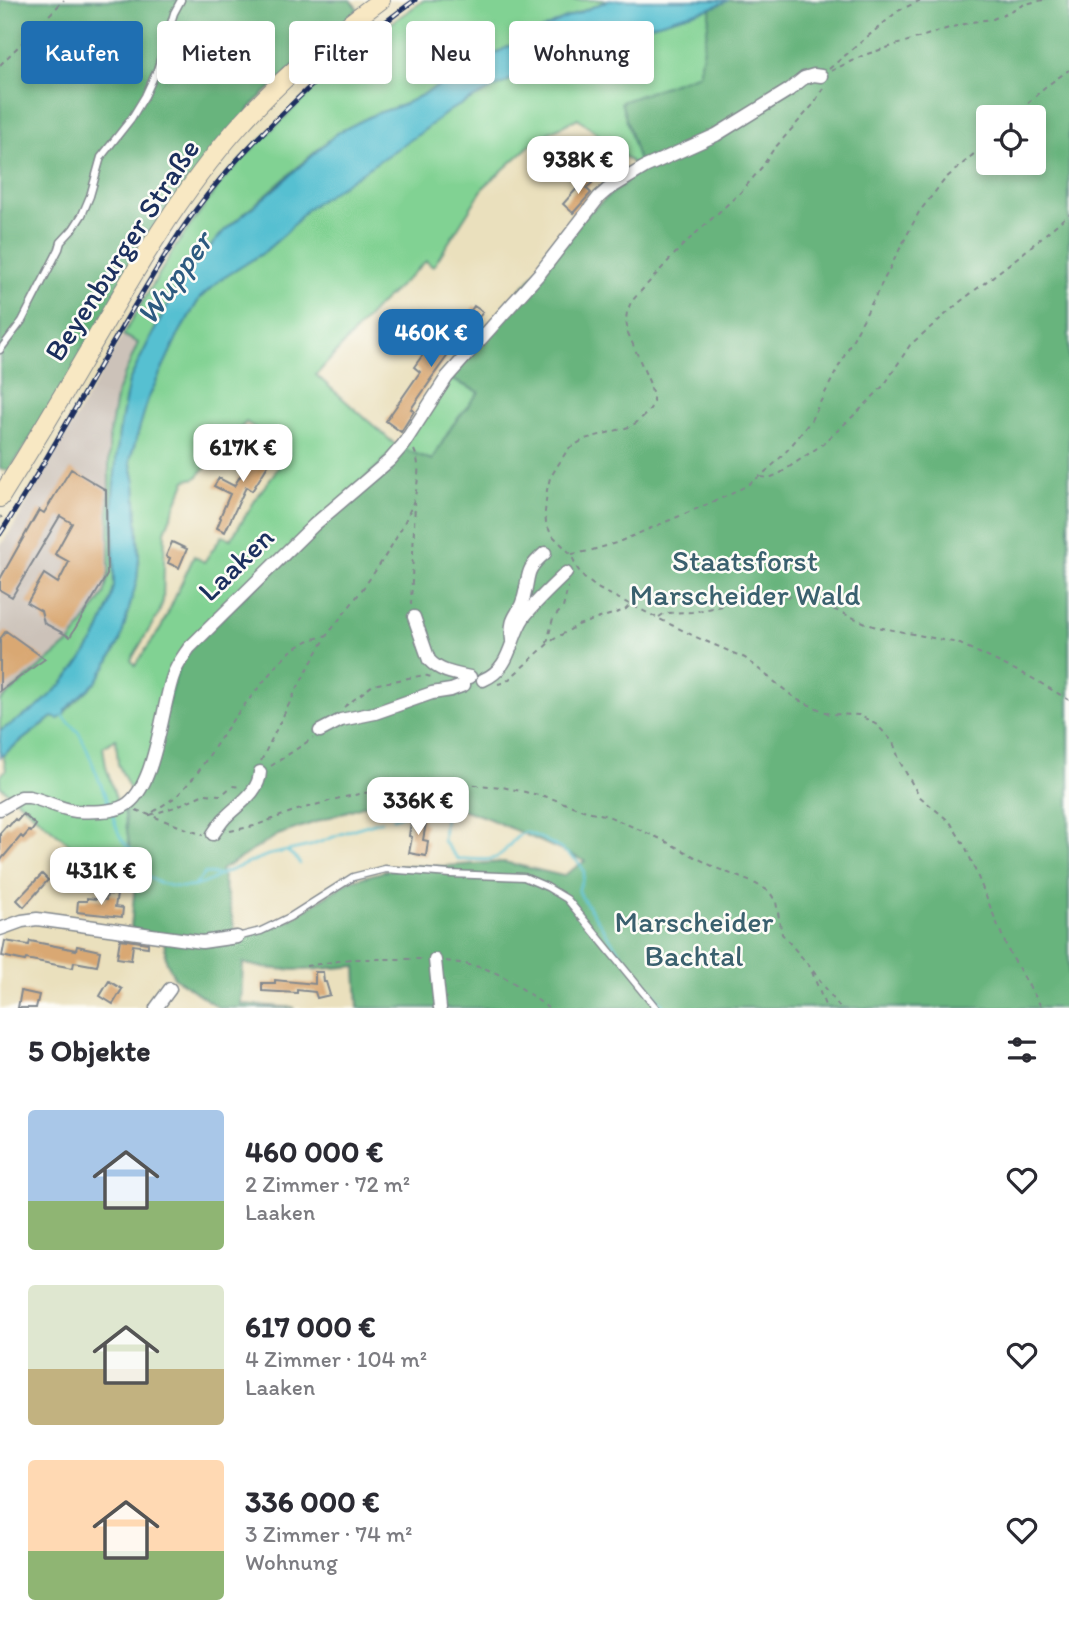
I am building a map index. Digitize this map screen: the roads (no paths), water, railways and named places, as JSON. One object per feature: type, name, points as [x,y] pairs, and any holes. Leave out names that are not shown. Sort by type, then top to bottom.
[{"type":"main road","name":"Beyenburger Straße","points":[[0,499],[144,257],[206,166],[283,79],[323,44],[381,0]]},
{"type":"street","name":"Laaken","points":[[0,809],[21,797],[76,811],[114,808],[141,788],[151,767],[174,672],[189,648],[314,525],[390,460],[403,445],[447,377],[540,273],[599,197],[645,167],[716,135],[804,78],[821,76]]},
{"type":"street","points":[[512,647],[511,621],[522,602],[529,570],[545,553]]},
{"type":"street","points":[[320,731],[341,720],[375,713],[432,693],[492,677],[512,647],[522,620],[571,574]]},
{"type":"street","points":[[412,612],[433,665],[472,681]]},
{"type":"street","points":[[213,834],[249,797],[260,780],[260,772]]},
{"type":"street","points":[[0,929],[37,919],[202,942],[237,937]]},
{"type":"street","points":[[435,960],[440,1008]]},
{"type":"street","points":[[156,1008],[170,989]]},
{"type":"lane","points":[[0,350],[23,321],[60,249],[61,242],[82,215],[101,158],[145,96],[157,70],[174,13],[181,0]]},
{"type":"lane","points":[[237,937],[261,931],[290,917],[354,877],[385,869],[524,877],[567,899],[656,1008]]},
{"type":"water","points":[[609,0],[729,0],[711,8],[654,24],[654,21],[560,21]]},
{"type":"water","points":[[509,46],[509,80],[450,110],[307,209],[287,232],[263,253],[220,280],[200,298],[178,335],[148,399],[130,460],[135,483],[139,558],[137,580],[120,641],[96,682],[65,710],[65,714],[59,719],[52,717],[0,757],[0,731],[38,707],[63,683],[97,636],[107,612],[114,587],[113,495],[119,433],[129,381],[180,282],[224,231],[337,133],[375,114],[403,105],[443,84],[495,84],[495,54]]},
{"type":"waterway","points":[[63,716],[79,733],[109,805]]},
{"type":"waterway","points":[[393,818],[427,808],[445,813],[443,841],[458,859],[488,860],[497,857],[525,832],[569,855],[577,861],[584,874],[579,888],[583,899],[615,946],[665,1008]]},
{"type":"waterway","points":[[112,815],[121,838],[146,864],[148,877],[175,887],[193,887],[268,855],[310,846],[381,821]]},
{"type":"waterway","points":[[134,852],[136,865],[148,877]]},
{"type":"waterway","points":[[288,852],[300,864]]},
{"type":"waterway","points":[[194,886],[205,873],[219,875]]},
{"type":"railway","points":[[0,534],[156,270],[209,193],[248,148],[305,92],[366,37],[415,0]]},
{"type":"water label","name":"Wupper","points":[[174,278]]},
{"type":"park label","name":"Staatsforst Marscheider Wald","points":[[745,578]]},
{"type":"park label","name":"Marscheider Bachtal","points":[[694,939]]}]
